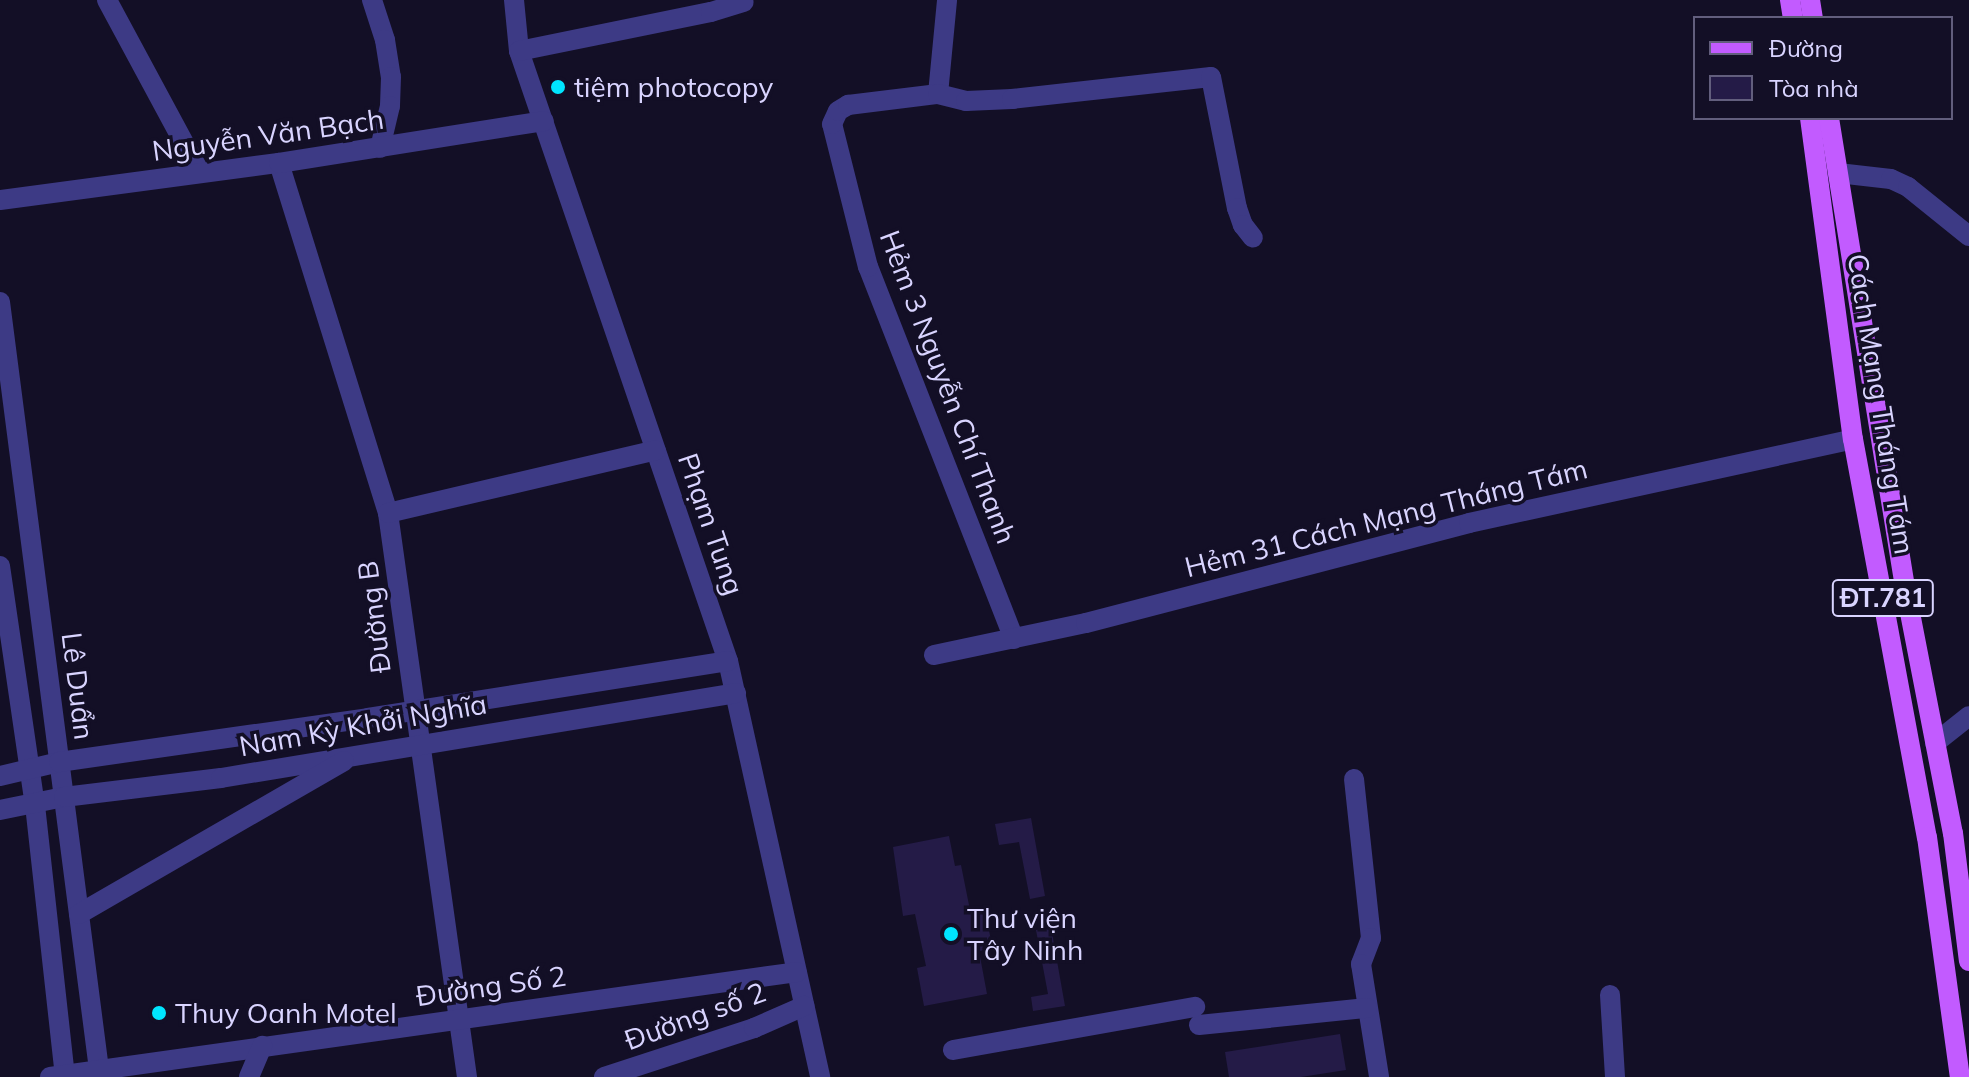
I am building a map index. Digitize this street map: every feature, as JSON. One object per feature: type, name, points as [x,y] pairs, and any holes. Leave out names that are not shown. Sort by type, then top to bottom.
[{"type":"main road","name":"Cách Mạng Tháng Tám","points":[[1811,120],[1829,174],[1935,743],[1961,834],[1969,961]]},
{"type":"main road","name":"Cách Mạng Tháng Tám","points":[[1829,120],[1829,174],[1853,439],[1927,837],[1960,1077]]},
{"type":"main road","points":[[1869,525],[1893,520]]},
{"type":"main road","points":[[1911,748],[1935,743]]},
{"type":"main road","points":[[1927,837],[1961,834]]},
{"type":"street","points":[[107,0],[200,173]]},
{"type":"street","points":[[372,0],[385,40],[391,77],[390,106],[380,148]]},
{"type":"street","name":"Phạm Tung","points":[[514,0],[519,51],[728,661],[820,1077]]},
{"type":"street","points":[[947,0],[938,94],[966,101],[1012,99],[1211,77],[1237,208],[1243,225],[1253,238]]},
{"type":"street","points":[[519,51],[711,12],[743,2]]},
{"type":"street","name":"Hẻm 3 Nguyễn Chí Thanh","points":[[938,94],[848,105],[838,111],[832,124],[876,293],[1014,639]]},
{"type":"street","name":"Nguyễn Văn Bạch","points":[[0,200],[279,163],[544,121]]},
{"type":"street","name":"Đường B","points":[[279,163],[388,513],[467,1077]]},
{"type":"street","points":[[1829,174],[1891,179],[1908,187],[1969,236]]},
{"type":"street","name":"Lê Duẩn","points":[[0,302],[99,1073]]},
{"type":"street","name":"Hẻm 31 Cách Mạng Tháng Tám","points":[[934,655],[1086,623],[1469,523],[1853,439]]},
{"type":"street","points":[[388,513],[656,450]]},
{"type":"street","points":[[0,566],[35,805],[60,1076]]},
{"type":"street","name":"Nam Kỳ Khởi Nghĩa","points":[[0,776],[59,762],[414,711],[728,661]]},
{"type":"street","name":"Nam Kỳ Khởi Nghĩa","points":[[0,810],[64,797],[221,778],[736,693]]},
{"type":"street","points":[[1935,743],[1969,716]]},
{"type":"street","points":[[79,914],[354,755]]},
{"type":"street","points":[[1354,779],[1371,938],[1361,964],[1379,1077]]},
{"type":"street","name":"Đường Số 2","points":[[60,1076],[99,1073],[262,1046],[797,972]]},
{"type":"street","points":[[1610,995],[1615,1077]]},
{"type":"street","name":"Đường số 2","points":[[604,1077],[754,1028],[804,1006]]},
{"type":"street","points":[[953,1050],[1197,1016],[1367,1008]]},
{"type":"street","points":[[249,1077],[262,1046]]},
{"type":"building","points":[[1031,818],[1045,896],[1030,899],[1019,842],[999,845],[995,824]]},
{"type":"building","points":[[949,836],[955,866],[961,865],[970,910],[984,908],[993,949],[979,951],[987,994],[924,1006],[917,968],[926,966],[915,914],[903,916],[893,847]]},
{"type":"building","points":[[1051,927],[1065,1006],[1033,1011],[1031,997],[1048,994],[1036,930]]},
{"type":"building","points":[[1340,1034],[1346,1070],[1301,1077],[1229,1077],[1225,1052]]},
{"type":"place","name":"tiệm photocopy","points":[[558,87]]},
{"type":"place","name":"Thư viện Tây Ninh","points":[[951,934]]},
{"type":"place","name":"Thuy Oanh Motel","points":[[159,1013]]}]
